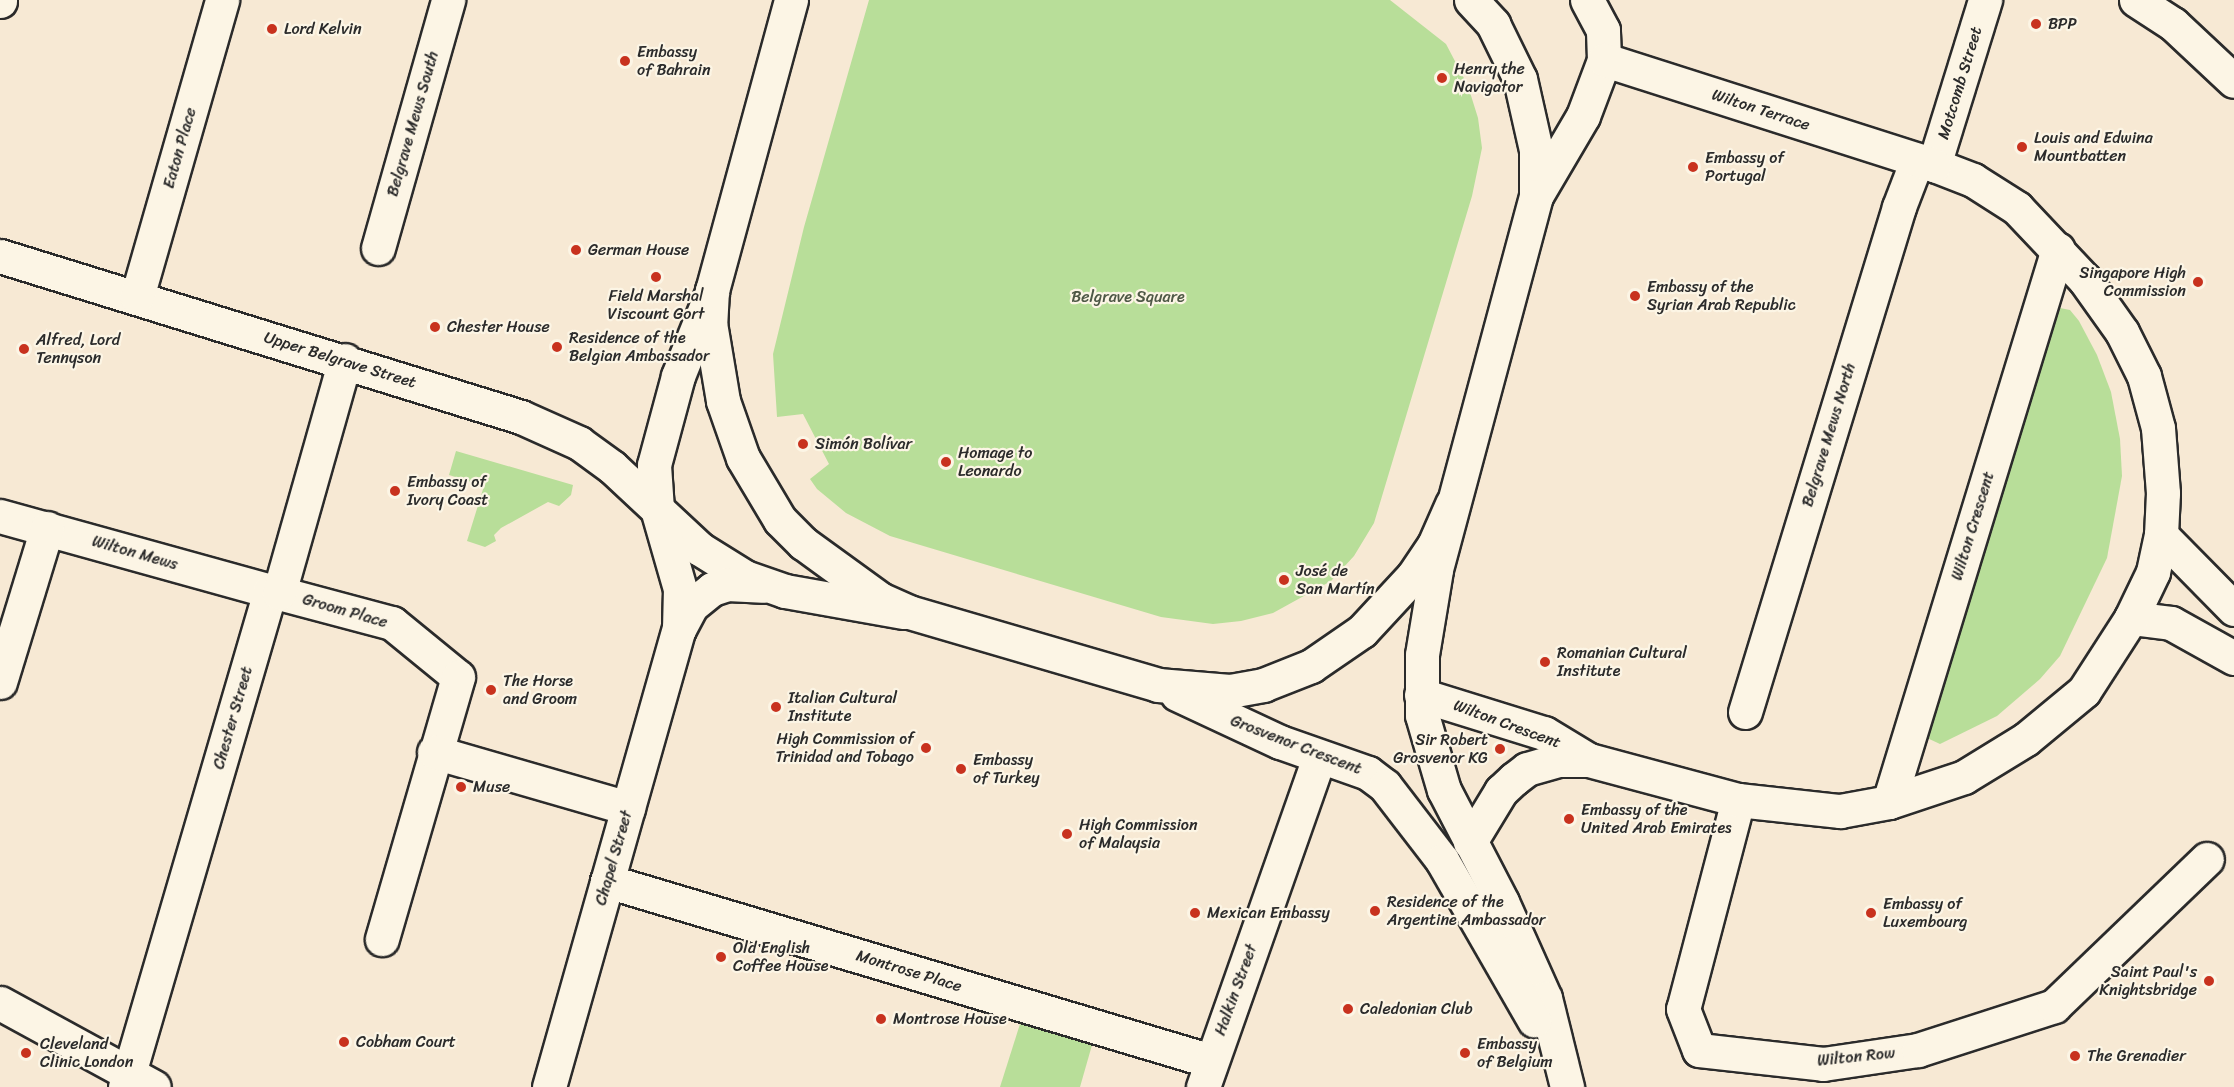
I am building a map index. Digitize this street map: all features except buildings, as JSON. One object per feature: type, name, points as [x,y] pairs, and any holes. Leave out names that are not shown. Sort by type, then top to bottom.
[{"type":"street","name":"Eaton Place","points":[[137,297],[222,0]]},
{"type":"street","name":"Belgrave Mews South","points":[[378,248],[448,0]]},
{"type":"street","points":[[791,0],[781,46],[712,290],[678,376],[658,446],[654,465],[657,509],[700,549],[745,577],[767,586],[909,612],[1158,685],[1230,691],[1263,685],[1311,666],[1362,631],[1394,599],[1434,545],[1452,504],[1536,196],[1583,116],[1604,60],[1603,30],[1587,0]]},
{"type":"street","points":[[781,46],[806,0]]},
{"type":"street","points":[[1471,0],[1493,24],[1520,79],[1536,150],[1536,196]]},
{"type":"street","name":"Motcomb Street","points":[[1925,162],[1985,0]]},
{"type":"street","points":[[2136,0],[2173,24],[2234,81]]},
{"type":"street","name":"Wilton Terrace","points":[[1604,60],[1925,162]]},
{"type":"street","name":"Wilton Crescent","points":[[1470,842],[1501,791],[1527,769],[1559,760],[1588,760],[1738,800],[1840,811],[1889,802],[1964,777],[2026,739],[2084,691],[2132,618],[2153,572],[2161,535],[2163,493],[2158,428],[2144,376],[2122,333],[2058,249],[2017,208],[1973,180],[1925,162]]},
{"type":"street","name":"Belgrave Mews North","points":[[1745,712],[1899,207],[1925,162]]},
{"type":"street","name":"Wilton Crescent","points":[[1889,802],[2058,249]]},
{"type":"street","name":"Upper Belgrave Street","points":[[0,256],[345,360],[521,417],[558,433],[612,467],[657,509]]},
{"type":"street","points":[[712,290],[710,323],[714,362],[731,428],[760,490],[780,520],[804,543],[880,598],[909,612]]},
{"type":"street","name":"Chester Street","points":[[137,1083],[274,592],[345,360]]},
{"type":"street","name":"Grosvenor Crescent","points":[[1452,504],[1426,619],[1421,695],[1432,759],[1541,988],[1565,1081]]},
{"type":"street","name":"Chapel Street","points":[[657,509],[680,589],[679,629]]},
{"type":"street","name":"Wilton Mews","points":[[0,516],[274,592]]},
{"type":"street","points":[[0,682],[47,528]]},
{"type":"street","points":[[2161,535],[2234,609]]},
{"type":"street","name":"Chapel Street","points":[[549,1087],[679,629],[691,606],[712,589],[727,584],[767,586]]},
{"type":"street","name":"Groom Place","points":[[274,592],[392,623],[458,677],[434,752],[382,939]]},
{"type":"street","points":[[2132,618],[2171,623],[2234,658]]},
{"type":"street","name":"Grosvenor Crescent","points":[[1158,685],[1318,757],[1368,773],[1410,815],[1478,916],[1565,1081]]},
{"type":"street","name":"Wilton Crescent","points":[[1421,695],[1544,733],[1588,760]]},
{"type":"street","points":[[434,752],[628,808]]},
{"type":"street","name":"Halkin Street","points":[[1207,1074],[1318,757]]},
{"type":"street","name":"Wilton Row","points":[[1738,800],[1683,1009],[1699,1050],[1822,1064],[1918,1050],[2054,1006],[2207,859]]},
{"type":"street","name":"Montrose Place","points":[[607,880],[1207,1074]]},
{"type":"street","points":[[0,1003],[137,1083]]},
{"type":"green space","name":"Belgrave Square","points":[[869,0],[1390,0],[1446,44],[1468,86],[1478,118],[1482,148],[1472,196],[1374,523],[1354,556],[1331,581],[1273,613],[1241,621],[1213,624],[1161,617],[890,536],[846,513],[817,489],[810,479],[829,464],[803,414],[777,417],[773,354],[804,227]]},
{"type":"green space","points":[[2060,308],[2070,310],[2079,321],[2097,355],[2111,392],[2120,439],[2122,476],[2107,558],[2060,656],[2040,679],[1997,716],[1940,744],[1925,737]]},
{"type":"green space","points":[[456,451],[573,485],[571,495],[559,506],[548,502],[501,528],[494,535],[496,541],[485,547],[467,541],[484,486],[449,475]]},
{"type":"green space","points":[[1020,1024],[1092,1045],[1080,1087],[1000,1087]]},
{"type":"place","name":"BPP","points":[[2036,24]]},
{"type":"place","name":"Lord Kelvin","points":[[272,29]]},
{"type":"place","name":"Embassy of Bahrain","points":[[625,61]]},
{"type":"place","name":"Henry the Navigator","points":[[1442,78]]},
{"type":"place","name":"Louis and Edwina Mountbatten","points":[[2022,147]]},
{"type":"place","name":"Embassy of Portugal","points":[[1693,167]]},
{"type":"place","name":"German House","points":[[576,250]]},
{"type":"place","name":"Field Marshal Viscount Gort","points":[[656,277]]},
{"type":"place","name":"Singapore High Commission","points":[[2198,282]]},
{"type":"place","name":"Embassy of the Syrian Arab Republic","points":[[1635,296]]},
{"type":"place","name":"Chester House","points":[[435,327]]},
{"type":"place","name":"Residence of the Belgian Ambassador","points":[[557,347]]},
{"type":"place","name":"Alfred, Lord Tennyson","points":[[24,349]]},
{"type":"place","name":"Simón Bolívar","points":[[803,444]]},
{"type":"place","name":"Homage to Leonardo","points":[[946,462]]},
{"type":"place","name":"Embassy of Ivory Coast","points":[[395,491]]},
{"type":"place","name":"José de San Martín","points":[[1284,580]]},
{"type":"place","name":"Romanian Cultural Institute","points":[[1545,662]]},
{"type":"place","name":"The Horse and Groom","points":[[491,690]]},
{"type":"place","name":"Italian Cultural Institute","points":[[776,707]]},
{"type":"place","name":"High Commission of Trinidad and Tobago","points":[[926,748]]},
{"type":"place","name":"Sir Robert Grosvenor KG","points":[[1500,749]]},
{"type":"place","name":"Embassy of Turkey","points":[[961,769]]},
{"type":"place","name":"Muse","points":[[461,787]]},
{"type":"place","name":"Embassy of the United Arab Emirates","points":[[1569,819]]},
{"type":"place","name":"High Commission of Malaysia","points":[[1067,834]]},
{"type":"place","name":"Residence of the Argentine Ambassador","points":[[1375,911]]},
{"type":"place","name":"Mexican Embassy","points":[[1195,913]]},
{"type":"place","name":"Embassy of Luxembourg","points":[[1871,913]]},
{"type":"place","name":"Old English Coffee House","points":[[721,957]]},
{"type":"place","name":"Saint Paul's Knightsbridge","points":[[2209,981]]},
{"type":"place","name":"Caledonian Club","points":[[1348,1009]]},
{"type":"place","name":"Montrose House","points":[[881,1019]]},
{"type":"place","name":"Cobham Court","points":[[344,1042]]},
{"type":"place","name":"Cleveland Clinic London","points":[[26,1053]]},
{"type":"place","name":"Embassy of Belgium","points":[[1465,1053]]},
{"type":"place","name":"The Grenadier","points":[[2075,1056]]}]
